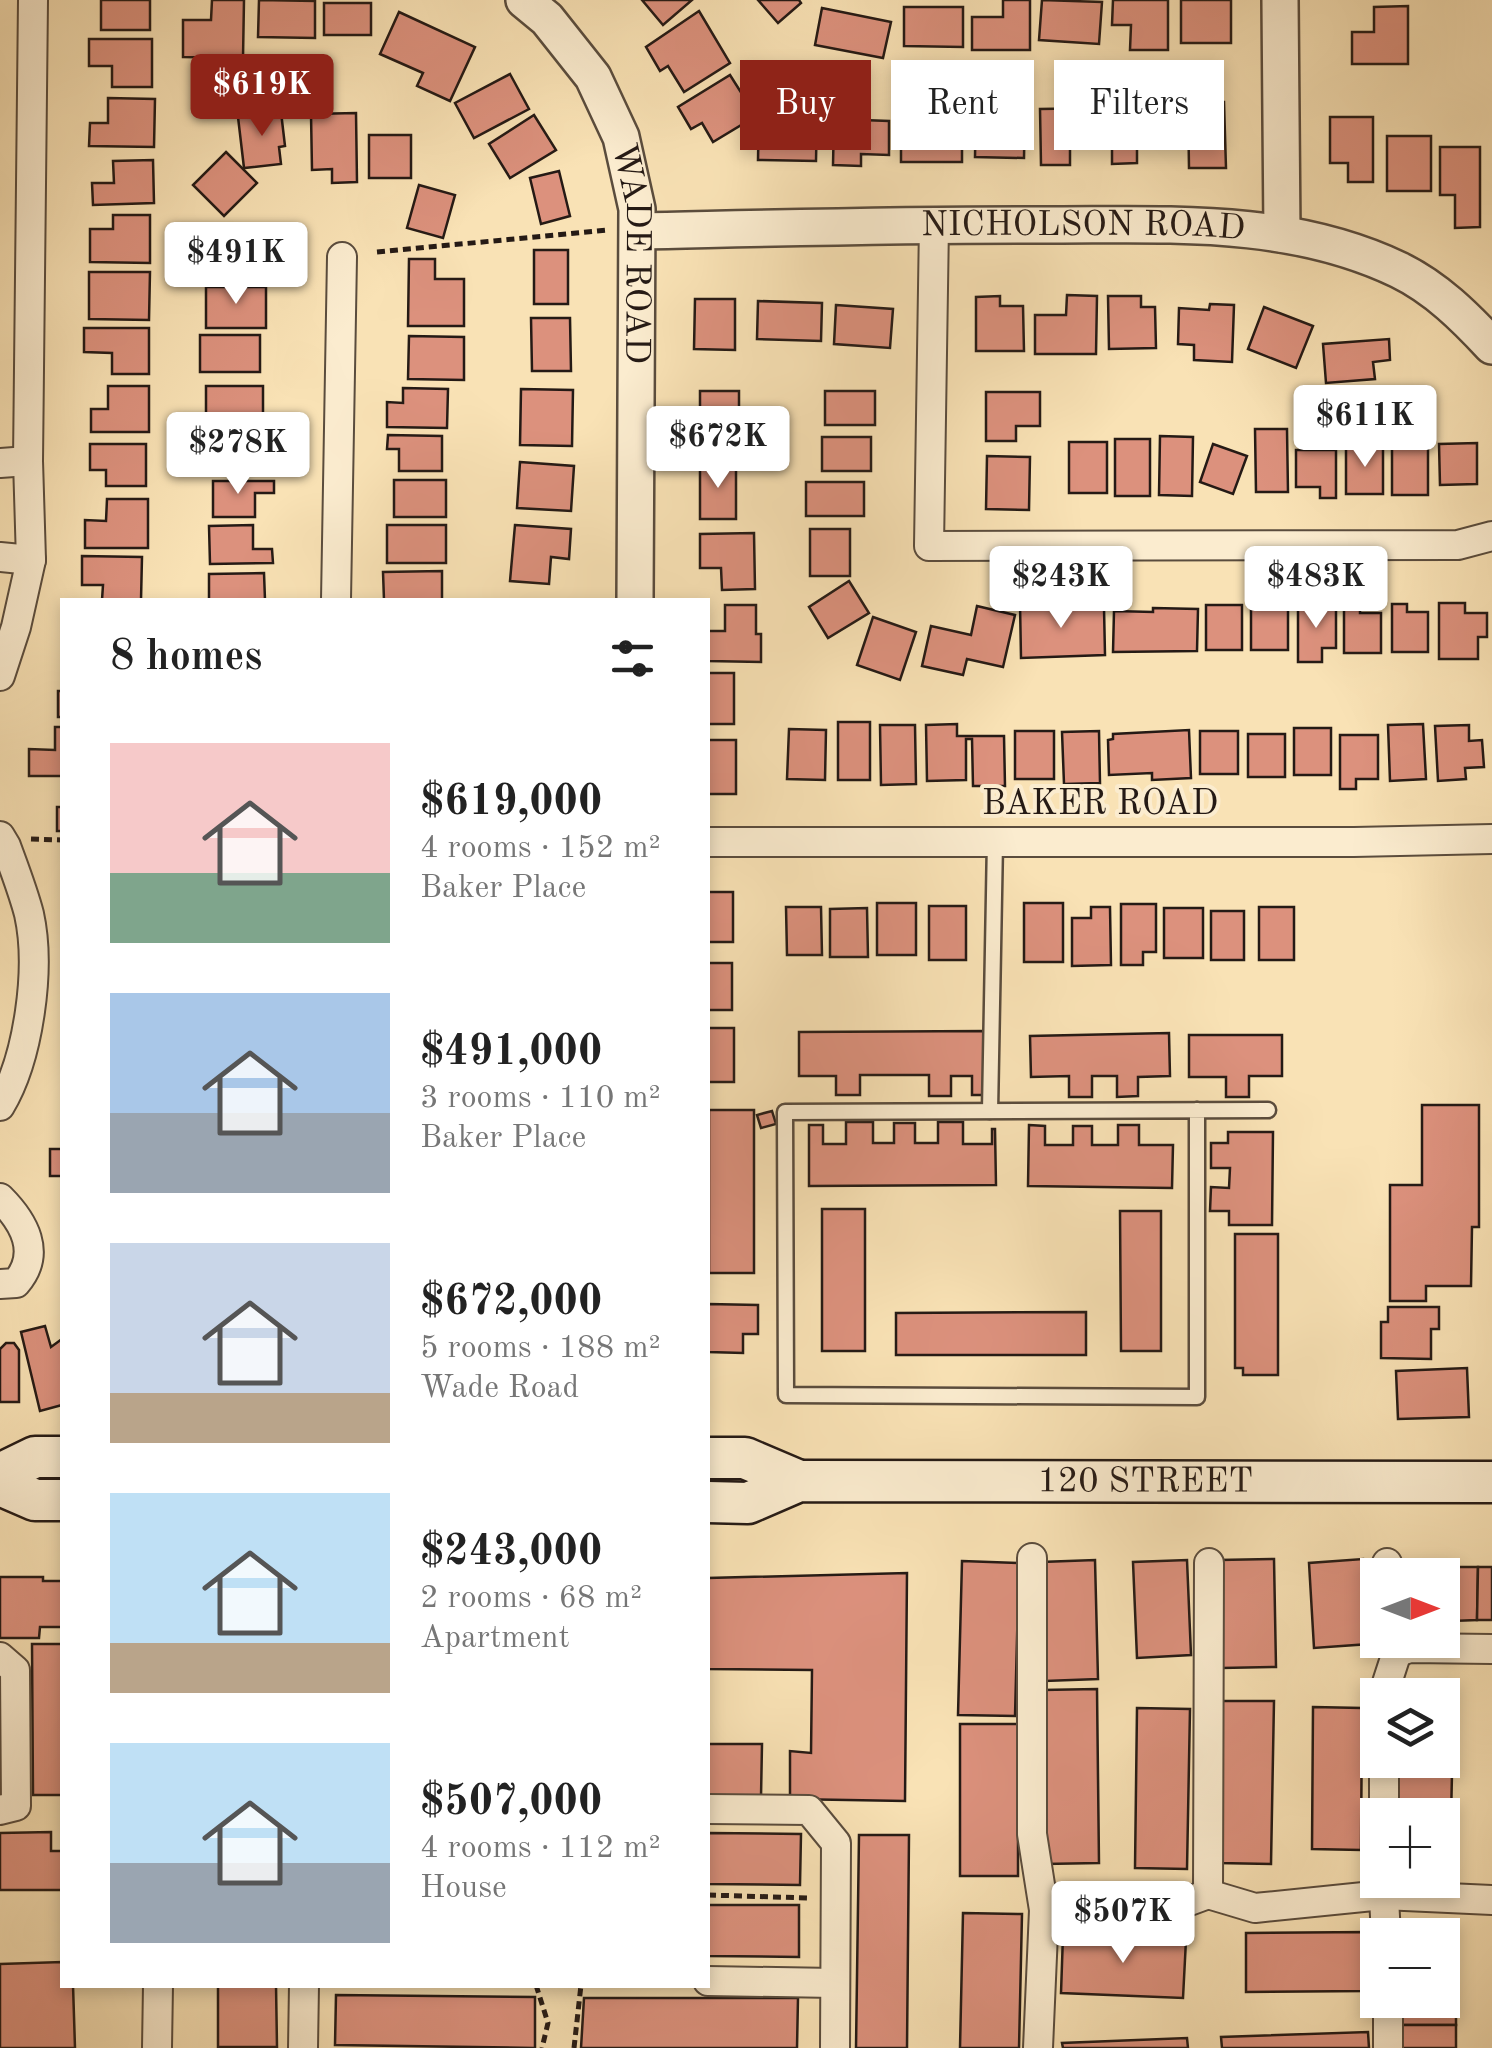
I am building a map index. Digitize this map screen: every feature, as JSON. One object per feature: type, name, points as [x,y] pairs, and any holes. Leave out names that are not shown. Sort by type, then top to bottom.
[{"type":"main road","points":[[0,1474],[35,1457],[60,1457]]},
{"type":"main road","name":"120 STREET","points":[[710,1458],[746,1458],[799,1482]]},
{"type":"main road","name":"120 STREET","points":[[710,1502],[748,1503],[799,1482],[1492,1482]]},
{"type":"main road","points":[[0,1485],[35,1500],[60,1500]]},
{"type":"street","points":[[0,676],[31,560],[14,462],[33,0]]},
{"type":"street","name":"WADE ROAD","points":[[524,0],[547,19],[593,77],[621,137],[637,209],[623,230],[635,598]]},
{"type":"street","points":[[1280,0],[1282,234]]},
{"type":"street","points":[[934,224],[929,546],[1458,545],[1492,536]]},
{"type":"street","name":"NICHOLSON ROAD","points":[[623,230],[934,224],[1230,226],[1318,242],[1400,270],[1458,309],[1492,346]]},
{"type":"street","points":[[336,598],[342,258]]},
{"type":"street","points":[[0,556],[31,560]]},
{"type":"street","points":[[0,1106],[12,1086],[33,986],[30,916],[12,838]]},
{"type":"street","name":"BAKER ROAD","points":[[710,842],[1492,839]]},
{"type":"street","points":[[0,1198],[20,1219],[31,1254],[25,1272],[16,1282],[0,1284]]},
{"type":"street","points":[[1032,1558],[1032,1834],[1044,1910],[1038,2048]]},
{"type":"street","points":[[1208,1894],[1209,1563]]},
{"type":"street","points":[[1460,1649],[1492,1649]]},
{"type":"street","points":[[0,1657],[15,1670],[16,1806],[0,1810]]},
{"type":"street","points":[[710,1809],[808,1810],[836,1842],[835,2048]]},
{"type":"street","points":[[1044,1910],[1076,1914],[1181,1904],[1208,1894],[1255,1908],[1360,1891]]},
{"type":"street","points":[[1460,1896],[1492,1900]]},
{"type":"street","points":[[710,1982],[835,1984]]},
{"type":"street","points":[[157,2048],[158,1988]]},
{"type":"street","points":[[303,2048],[304,1988]]},
{"type":"street","points":[[1388,2018],[1388,2048]]},
{"type":"lane","points":[[990,1111],[996,842]]},
{"type":"lane","points":[[1197,1110],[1197,1397],[786,1395],[786,1112],[1197,1110],[1268,1110]]},
{"type":"path","points":[[377,252],[623,230]]},
{"type":"path","points":[[12,838],[60,840]]},
{"type":"path","points":[[710,1895],[836,1898]]},
{"type":"path","points":[[537,1988],[548,2022],[542,2048]]},
{"type":"path","points":[[574,2048],[582,1988]]},
{"type":"building","points":[[101,0],[150,0],[150,30],[101,30]]},
{"type":"building","points":[[212,0],[244,0],[243,58],[183,57],[183,20],[211,20]]},
{"type":"building","points":[[259,0],[315,1],[315,38],[258,37]]},
{"type":"building","points":[[642,0],[692,0],[663,25]]},
{"type":"building","points":[[758,0],[799,0],[801,3],[778,23]]},
{"type":"building","points":[[1003,0],[1030,0],[1030,50],[972,50],[972,17],[1003,17]]},
{"type":"building","points":[[1042,0],[1102,2],[1099,44],[1039,40]]},
{"type":"building","points":[[1113,0],[1168,0],[1168,50],[1130,50],[1131,25],[1112,25]]},
{"type":"building","points":[[1181,0],[1231,0],[1231,43],[1181,43]]},
{"type":"building","points":[[324,3],[371,3],[371,35],[324,35]]},
{"type":"building","points":[[1408,6],[1408,64],[1352,64],[1352,32],[1374,32],[1374,7]]},
{"type":"building","points":[[904,7],[963,7],[963,47],[904,46]]},
{"type":"building","points":[[822,8],[891,22],[883,58],[815,45]]},
{"type":"building","points":[[699,11],[730,63],[684,92],[668,66],[660,71],[646,47]]},
{"type":"building","points":[[399,12],[475,47],[450,101],[417,86],[423,73],[380,54]]},
{"type":"building","points":[[89,39],[152,39],[152,87],[112,87],[112,66],[89,66]]},
{"type":"building","points":[[510,74],[529,109],[474,138],[455,103]]},
{"type":"building","points":[[730,75],[740,91],[740,126],[713,142],[702,123],[691,129],[678,107]]},
{"type":"building","points":[[108,98],[155,99],[154,147],[89,146],[90,123],[108,123]]},
{"type":"building","points":[[1224,102],[1226,168],[1189,168],[1189,150],[1224,150]]},
{"type":"building","points":[[1040,109],[1054,109],[1054,150],[1070,150],[1070,165],[1041,165]]},
{"type":"building","points":[[281,112],[285,146],[279,147],[281,164],[244,168],[238,117]]},
{"type":"building","points":[[356,113],[357,182],[332,183],[332,169],[312,170],[311,114]]},
{"type":"building","points":[[534,115],[556,150],[510,178],[489,144]]},
{"type":"building","points":[[1330,117],[1373,117],[1373,182],[1348,182],[1348,163],[1330,163]]},
{"type":"building","points":[[871,120],[889,121],[889,155],[861,154],[861,166],[833,165],[833,150],[871,150]]},
{"type":"building","points":[[369,135],[411,135],[411,178],[369,178]]},
{"type":"building","points":[[1387,136],[1431,136],[1431,191],[1387,191]]},
{"type":"building","points":[[1440,147],[1480,147],[1480,227],[1455,228],[1455,195],[1440,195]]},
{"type":"building","points":[[758,150],[816,150],[816,161],[758,160]]},
{"type":"building","points":[[901,150],[962,150],[962,162],[901,162]]},
{"type":"building","points":[[975,150],[1024,150],[1024,158],[975,157]]},
{"type":"building","points":[[1112,150],[1137,150],[1137,163],[1112,164]]},
{"type":"building","points":[[226,152],[257,183],[224,216],[193,185]]},
{"type":"building","points":[[153,160],[154,203],[93,205],[92,183],[114,183],[113,161]]},
{"type":"building","points":[[559,171],[570,216],[541,224],[530,178]]},
{"type":"building","points":[[419,185],[455,195],[443,238],[407,228]]},
{"type":"building","points":[[113,215],[150,215],[150,263],[90,262],[90,229],[113,229]]},
{"type":"building","points":[[205,229],[239,229],[239,251],[258,251],[258,278],[205,278]]},
{"type":"building","points":[[534,250],[568,250],[568,304],[534,304]]},
{"type":"building","points":[[409,259],[435,259],[435,279],[464,279],[464,326],[408,326]]},
{"type":"building","points":[[89,272],[150,272],[149,320],[89,319]]},
{"type":"building","points":[[206,287],[266,287],[266,328],[206,328]]},
{"type":"building","points":[[1067,295],[1097,296],[1096,354],[1035,354],[1035,315],[1066,315]]},
{"type":"building","points":[[1000,296],[1000,306],[1023,306],[1024,351],[976,351],[976,297]]},
{"type":"building","points":[[1108,296],[1141,296],[1141,307],[1155,307],[1156,348],[1109,349]]},
{"type":"building","points":[[695,299],[735,299],[735,350],[694,349]]},
{"type":"building","points":[[758,301],[822,303],[821,341],[757,339]]},
{"type":"building","points":[[1210,304],[1234,305],[1232,362],[1194,360],[1194,345],[1178,344],[1179,308],[1209,310]]},
{"type":"building","points":[[836,305],[893,309],[890,348],[834,344]]},
{"type":"building","points":[[1264,307],[1313,326],[1296,368],[1248,349]]},
{"type":"building","points":[[531,318],[570,318],[571,371],[532,371]]},
{"type":"building","points":[[84,328],[149,328],[149,374],[112,374],[112,353],[84,352]]},
{"type":"building","points":[[200,335],[260,335],[260,372],[200,372]]},
{"type":"building","points":[[409,336],[464,337],[464,380],[408,379]]},
{"type":"building","points":[[1389,339],[1390,360],[1373,362],[1375,379],[1326,383],[1323,344]]},
{"type":"building","points":[[108,386],[149,386],[149,432],[91,432],[91,409],[108,409]]},
{"type":"building","points":[[206,386],[263,386],[263,424],[206,424]]},
{"type":"building","points":[[403,388],[448,389],[447,428],[387,427],[387,402],[403,403]]},
{"type":"building","points":[[521,389],[573,390],[572,446],[520,445]]},
{"type":"building","points":[[700,391],[739,391],[739,443],[700,443]]},
{"type":"building","points":[[825,391],[875,391],[875,425],[825,425]]},
{"type":"building","points":[[986,392],[1040,392],[1040,426],[1016,426],[1016,441],[986,441]]},
{"type":"building","points":[[1255,429],[1287,429],[1288,492],[1256,492]]},
{"type":"building","points":[[213,433],[260,433],[260,472],[213,472]]},
{"type":"building","points":[[388,435],[442,436],[442,471],[399,471],[399,449],[387,449]]},
{"type":"building","points":[[1160,436],[1193,437],[1192,496],[1159,495]]},
{"type":"building","points":[[822,437],[871,437],[871,471],[822,471]]},
{"type":"building","points":[[1115,439],[1150,439],[1150,496],[1115,496]]},
{"type":"building","points":[[1392,439],[1428,439],[1428,495],[1392,495]]},
{"type":"building","points":[[1069,442],[1107,442],[1107,493],[1069,493]]},
{"type":"building","points":[[1477,443],[1477,484],[1440,485],[1439,444]]},
{"type":"building","points":[[90,444],[146,444],[146,486],[106,486],[106,470],[90,470]]},
{"type":"building","points":[[1213,444],[1247,456],[1233,494],[1200,482]]},
{"type":"building","points":[[1346,447],[1383,447],[1383,494],[1346,494]]},
{"type":"building","points":[[1296,450],[1336,450],[1336,498],[1320,498],[1320,487],[1296,487]]},
{"type":"building","points":[[987,456],[1030,457],[1029,510],[986,509]]},
{"type":"building","points":[[520,462],[574,466],[571,511],[517,508]]},
{"type":"building","points":[[700,463],[736,463],[736,519],[700,519]]},
{"type":"building","points":[[394,480],[446,480],[446,517],[394,517]]},
{"type":"building","points":[[213,481],[274,481],[274,493],[255,493],[255,517],[213,517]]},
{"type":"building","points":[[806,482],[864,482],[864,516],[806,516]]},
{"type":"building","points":[[107,499],[148,499],[148,548],[85,548],[85,520],[106,521]]},
{"type":"building","points":[[253,525],[253,549],[272,549],[273,563],[210,564],[209,526]]},
{"type":"building","points":[[387,525],[446,525],[446,563],[387,563]]},
{"type":"building","points":[[515,525],[571,529],[569,559],[551,557],[549,584],[510,581]]},
{"type":"building","points":[[810,529],[850,529],[850,576],[810,576]]},
{"type":"building","points":[[754,533],[755,589],[722,590],[721,568],[700,568],[700,534]]},
{"type":"building","points":[[82,556],[142,557],[141,598],[102,598],[103,585],[82,585]]},
{"type":"building","points":[[442,571],[442,598],[384,598],[383,572]]},
{"type":"building","points":[[264,573],[265,598],[209,598],[209,574]]},
{"type":"building","points":[[849,581],[869,613],[828,638],[809,607]]},
{"type":"building","points":[[1344,603],[1360,603],[1360,613],[1381,613],[1381,653],[1344,653]]},
{"type":"building","points":[[1439,603],[1465,603],[1465,613],[1487,613],[1487,637],[1478,637],[1478,659],[1439,659]]},
{"type":"building","points":[[1020,604],[1059,604],[1059,609],[1104,608],[1105,655],[1021,658]]},
{"type":"building","points":[[1392,604],[1407,604],[1407,612],[1428,612],[1428,652],[1392,652]]},
{"type":"building","points":[[725,605],[756,605],[761,662],[710,661],[710,631],[725,631]]},
{"type":"building","points":[[1206,605],[1242,605],[1242,650],[1206,650]]},
{"type":"building","points":[[1298,605],[1336,605],[1336,648],[1322,648],[1322,662],[1298,662]]},
{"type":"building","points":[[977,606],[1015,615],[1003,667],[967,659],[963,675],[922,666],[931,626],[971,635]]},
{"type":"building","points":[[1251,606],[1288,606],[1288,650],[1251,650]]},
{"type":"building","points":[[1153,608],[1198,609],[1197,651],[1113,652],[1114,611],[1153,612]]},
{"type":"building","points":[[873,617],[916,632],[900,680],[857,665]]},
{"type":"building","points":[[710,673],[734,673],[734,724],[710,724]]},
{"type":"building","points":[[838,722],[870,722],[870,780],[838,780]]},
{"type":"building","points":[[957,724],[957,736],[1004,736],[1005,786],[973,786],[972,739],[966,739],[966,780],[927,781],[926,725]]},
{"type":"building","points":[[1423,724],[1426,779],[1390,781],[1388,725]]},
{"type":"building","points":[[880,725],[915,725],[916,784],[881,785]]},
{"type":"building","points":[[1469,725],[1469,741],[1482,740],[1484,767],[1465,768],[1466,779],[1438,781],[1435,726]]},
{"type":"building","points":[[55,727],[60,727],[60,776],[29,776],[29,749],[55,750]]},
{"type":"building","points":[[1294,728],[1331,728],[1331,775],[1294,775]]},
{"type":"building","points":[[789,729],[826,730],[825,780],[787,779]]},
{"type":"building","points":[[1189,730],[1191,778],[1152,780],[1152,773],[1109,775],[1108,740],[1113,739],[1113,734]]},
{"type":"building","points":[[1015,731],[1054,731],[1054,779],[1015,779]]},
{"type":"building","points":[[1099,731],[1100,783],[1064,784],[1062,732]]},
{"type":"building","points":[[1200,731],[1238,731],[1238,774],[1200,774]]},
{"type":"building","points":[[1248,734],[1285,734],[1285,777],[1248,777]]},
{"type":"building","points":[[1340,735],[1378,735],[1378,779],[1356,779],[1356,789],[1340,789]]},
{"type":"building","points":[[710,740],[736,740],[736,794],[710,794]]},
{"type":"building","points":[[57,807],[60,807],[60,831]]},
{"type":"building","points":[[710,892],[733,892],[733,942],[710,942]]},
{"type":"building","points":[[877,903],[916,903],[916,955],[877,955]]},
{"type":"building","points":[[1024,903],[1063,903],[1063,962],[1024,962]]},
{"type":"building","points":[[1121,904],[1156,904],[1156,952],[1143,952],[1143,965],[1121,965]]},
{"type":"building","points":[[929,906],[966,906],[966,960],[929,960]]},
{"type":"building","points":[[786,907],[821,907],[822,955],[787,955]]},
{"type":"building","points":[[1091,907],[1110,907],[1111,965],[1072,966],[1072,918],[1091,918]]},
{"type":"building","points":[[1259,907],[1294,907],[1294,960],[1259,960]]},
{"type":"building","points":[[867,908],[868,957],[830,957],[830,909]]},
{"type":"building","points":[[1164,908],[1203,908],[1203,958],[1164,958]]},
{"type":"building","points":[[1211,911],[1244,911],[1244,960],[1211,960]]},
{"type":"building","points":[[710,963],[732,963],[732,1010],[710,1010]]},
{"type":"building","points":[[710,1028],[734,1028],[734,1082],[710,1082]]},
{"type":"building","points":[[985,1031],[985,1095],[972,1095],[972,1076],[951,1076],[951,1096],[929,1096],[929,1075],[860,1075],[860,1095],[836,1095],[836,1076],[799,1076],[799,1032]]},
{"type":"building","points":[[1169,1033],[1170,1076],[1138,1077],[1138,1096],[1117,1097],[1117,1076],[1092,1076],[1092,1097],[1069,1097],[1069,1076],[1031,1077],[1030,1036]]},
{"type":"building","points":[[1189,1035],[1282,1035],[1282,1076],[1249,1076],[1249,1097],[1226,1097],[1226,1077],[1189,1077]]},
{"type":"building","points":[[1422,1105],[1479,1105],[1479,1227],[1472,1227],[1471,1286],[1426,1286],[1426,1301],[1390,1301],[1390,1185],[1422,1185]]},
{"type":"building","points":[[710,1110],[754,1110],[754,1273],[710,1273]]},
{"type":"building","points":[[772,1111],[776,1124],[761,1128],[757,1115]]},
{"type":"building","points":[[846,1122],[873,1122],[873,1143],[894,1143],[894,1123],[915,1123],[915,1143],[938,1143],[938,1122],[963,1122],[963,1144],[992,1144],[995,1129],[996,1185],[809,1186],[809,1125],[823,1125],[823,1144],[846,1144]]},
{"type":"building","points":[[1029,1125],[1045,1126],[1045,1145],[1073,1145],[1073,1126],[1092,1126],[1092,1145],[1118,1145],[1118,1125],[1139,1125],[1139,1145],[1173,1145],[1172,1188],[1028,1186]]},
{"type":"building","points":[[1228,1132],[1273,1132],[1272,1225],[1229,1225],[1229,1211],[1210,1211],[1211,1187],[1229,1188],[1230,1168],[1211,1168],[1211,1143],[1228,1143]]},
{"type":"building","points":[[50,1149],[60,1149],[60,1176],[50,1176]]},
{"type":"building","points":[[822,1209],[865,1209],[865,1351],[822,1351]]},
{"type":"building","points":[[1120,1211],[1161,1211],[1161,1351],[1121,1351]]},
{"type":"building","points":[[1235,1234],[1278,1234],[1278,1375],[1243,1375],[1243,1368],[1235,1368]]},
{"type":"building","points":[[710,1304],[758,1305],[758,1334],[743,1334],[743,1353],[710,1352]]},
{"type":"building","points":[[1388,1307],[1439,1307],[1439,1329],[1431,1329],[1431,1359],[1381,1358],[1381,1322],[1388,1322]]},
{"type":"building","points":[[1086,1312],[1086,1355],[896,1355],[896,1313]]},
{"type":"building","points":[[45,1326],[51,1347],[60,1340],[60,1406],[40,1411],[21,1332]]},
{"type":"building","points":[[6,1343],[14,1343],[19,1350],[19,1402],[0,1402],[0,1349]]},
{"type":"building","points":[[1467,1368],[1469,1417],[1398,1419],[1396,1371]]},
{"type":"building","points":[[1274,1559],[1276,1667],[1222,1668],[1219,1560]]},
{"type":"building","points":[[1360,1559],[1360,1645],[1314,1648],[1309,1563]]},
{"type":"building","points":[[1095,1560],[1098,1679],[1045,1681],[1041,1562]]},
{"type":"building","points":[[1187,1560],[1191,1655],[1137,1658],[1133,1562]]},
{"type":"building","points":[[962,1561],[1019,1563],[1015,1716],[958,1715]]},
{"type":"building","points":[[1460,1567],[1478,1567],[1477,1620],[1460,1621]]},
{"type":"building","points":[[1478,1567],[1492,1567],[1492,1620],[1477,1620]]},
{"type":"building","points":[[907,1573],[905,1801],[790,1799],[790,1751],[811,1753],[812,1670],[710,1669],[710,1578]]},
{"type":"building","points":[[0,1577],[60,1581],[60,1627],[40,1627],[39,1638],[0,1638]]},
{"type":"building","points":[[32,1644],[60,1644],[60,1795],[33,1795]]},
{"type":"building","points":[[1097,1689],[1099,1863],[1044,1864],[1042,1690]]},
{"type":"building","points":[[1221,1701],[1274,1701],[1271,1864],[1218,1863]]},
{"type":"building","points":[[1313,1707],[1360,1708],[1360,1850],[1312,1849]]},
{"type":"building","points":[[1137,1708],[1190,1709],[1187,1869],[1135,1868]]},
{"type":"building","points":[[960,1724],[1018,1724],[1018,1876],[960,1876]]},
{"type":"building","points":[[710,1744],[762,1744],[761,1797],[710,1796]]},
{"type":"building","points":[[1395,1778],[1452,1778],[1451,1798],[1395,1798]]},
{"type":"building","points":[[51,1832],[51,1851],[60,1851],[60,1890],[0,1890],[0,1833]]},
{"type":"building","points":[[710,1833],[801,1834],[800,1885],[710,1884]]},
{"type":"building","points":[[859,1835],[909,1835],[907,2048],[856,2048]]},
{"type":"building","points":[[710,1905],[799,1905],[799,1957],[710,1956]]},
{"type":"building","points":[[963,1913],[1022,1914],[1019,2048],[960,2048]]},
{"type":"building","points":[[1360,1932],[1360,1991],[1246,1992],[1246,1933]]},
{"type":"building","points":[[1063,1935],[1186,1940],[1183,1998],[1061,1993]]},
{"type":"building","points":[[60,1962],[60,1988],[73,1988],[75,2048],[0,2048],[0,1964]]},
{"type":"building","points":[[218,1988],[276,1988],[277,2047],[218,2047]]},
{"type":"building","points":[[336,1995],[535,1997],[535,2048],[335,2045]]},
{"type":"building","points":[[584,1998],[798,1998],[797,2048],[581,2048]]},
{"type":"building","points":[[1400,2018],[1456,2018],[1456,2025],[1400,2025]]},
{"type":"building","points":[[1400,2025],[1456,2025],[1456,2048],[1400,2048]]},
{"type":"building","points":[[1368,2032],[1369,2048],[1222,2048],[1221,2037]]},
{"type":"building","points":[[1187,2038],[1188,2048],[1063,2048],[1062,2043]]}]
